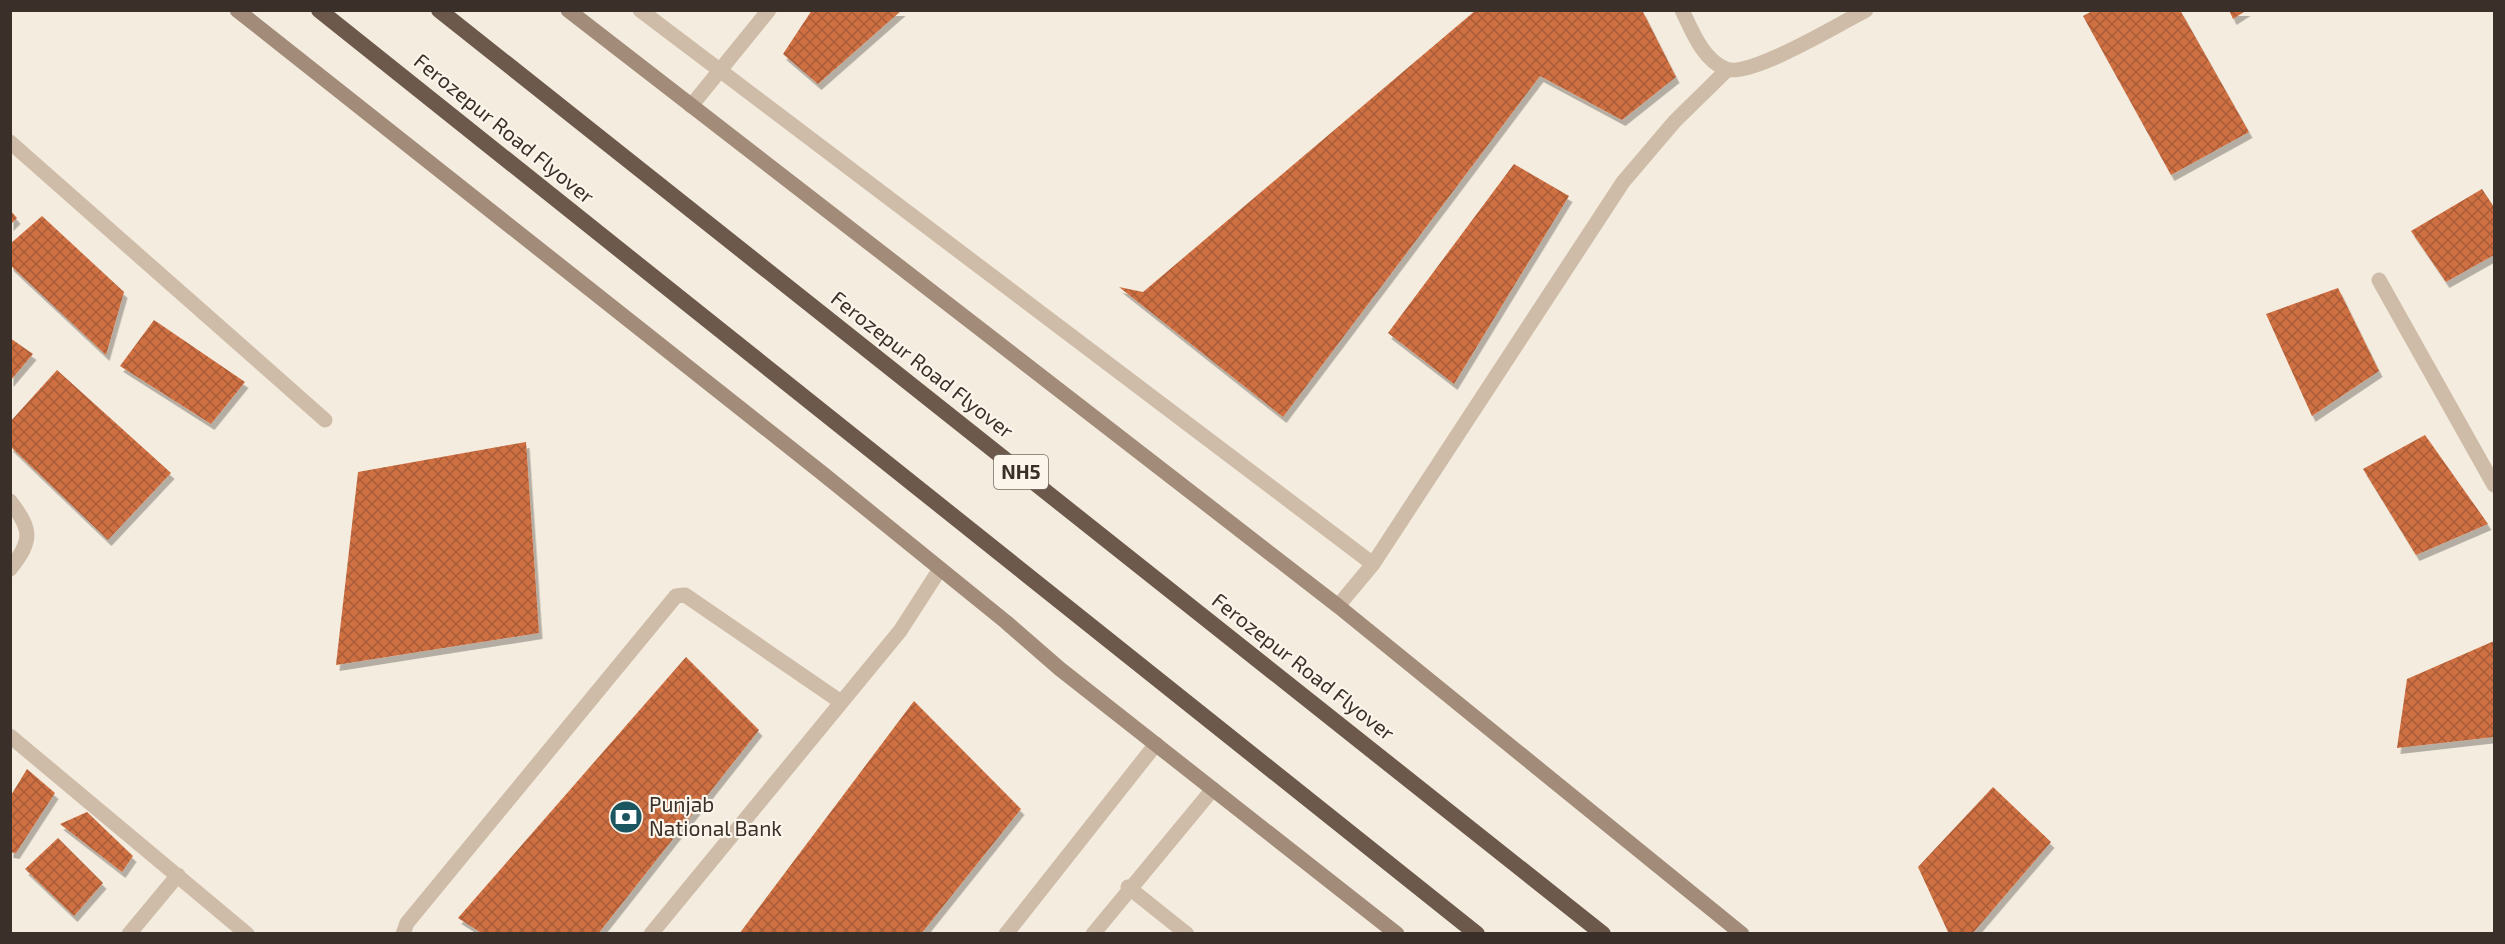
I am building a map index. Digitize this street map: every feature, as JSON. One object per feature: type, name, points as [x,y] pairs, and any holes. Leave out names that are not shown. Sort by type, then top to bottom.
[{"type":"highway","name":"Ferozepur Road Flyover","points":[[319,10],[1477,933]]},
{"type":"highway","name":"Ferozepur Road Flyover","points":[[439,10],[1603,933]]},
{"type":"main road","points":[[237,10],[940,569],[1156,744],[1397,933]]},
{"type":"main road","points":[[568,10],[1338,606],[1742,933]]},
{"type":"street","points":[[640,10],[1373,564]]},
{"type":"street","points":[[691,106],[769,10]]},
{"type":"street","points":[[1682,10],[1710,58],[1727,70],[1745,69],[1765,63],[1866,10]]},
{"type":"street","points":[[1338,606],[1373,564],[1623,182],[1675,121],[1727,70]]},
{"type":"street","points":[[10,142],[325,420]]},
{"type":"street","points":[[2379,280],[2494,485]]},
{"type":"street","points":[[10,501],[26,522],[28,535],[24,551],[10,569]]},
{"type":"street","points":[[651,933],[900,631],[940,569]]},
{"type":"street","points":[[403,933],[406,923],[676,596],[685,595],[841,702]]},
{"type":"street","points":[[10,735],[247,933]]},
{"type":"street","points":[[1006,933],[1156,744]]},
{"type":"street","points":[[1093,933],[1128,887],[1213,789]]},
{"type":"street","points":[[129,933],[178,875]]},
{"type":"street","points":[[1128,887],[1187,933]]},
{"type":"building","points":[[812,10],[902,10],[818,84],[783,54]]},
{"type":"building","points":[[1476,10],[1642,10],[1676,77],[1622,120],[1540,76],[1283,417],[1119,287],[1143,292]]},
{"type":"building","points":[[2094,10],[2180,10],[2249,132],[2171,175],[2083,16]]},
{"type":"building","points":[[2229,10],[2247,10],[2233,19]]},
{"type":"building","points":[[1514,164],[1569,196],[1454,384],[1388,333]]},
{"type":"building","points":[[2482,189],[2494,207],[2494,255],[2446,282],[2411,231]]},
{"type":"building","points":[[10,210],[17,218],[10,225]]},
{"type":"building","points":[[42,216],[124,292],[106,355],[10,265],[10,244]]},
{"type":"building","points":[[2338,288],[2379,371],[2312,416],[2266,314]]},
{"type":"building","points":[[154,320],[245,382],[211,424],[120,366]]},
{"type":"building","points":[[10,338],[33,354],[10,381]]},
{"type":"building","points":[[57,370],[171,473],[108,540],[10,446],[10,422]]},
{"type":"building","points":[[2425,435],[2488,524],[2416,555],[2363,469]]},
{"type":"building","points":[[526,442],[539,633],[336,665],[358,472]]},
{"type":"building","points":[[2494,641],[2494,737],[2397,748],[2407,679]]},
{"type":"building","points":[[686,657],[759,730],[598,934],[483,934],[458,918]]},
{"type":"building","points":[[914,701],[1021,809],[921,934],[739,934]]},
{"type":"building","points":[[27,769],[55,793],[16,853],[10,852],[10,797]]},
{"type":"building","points":[[1993,787],[2051,842],[1972,934],[1949,934],[1918,867]]},
{"type":"building","points":[[87,812],[133,856],[122,872],[60,824]]},
{"type":"building","points":[[58,838],[103,883],[74,916],[25,869]]},
{"type":"place","name":"Punjab National Bank","points":[[626,817]]}]
